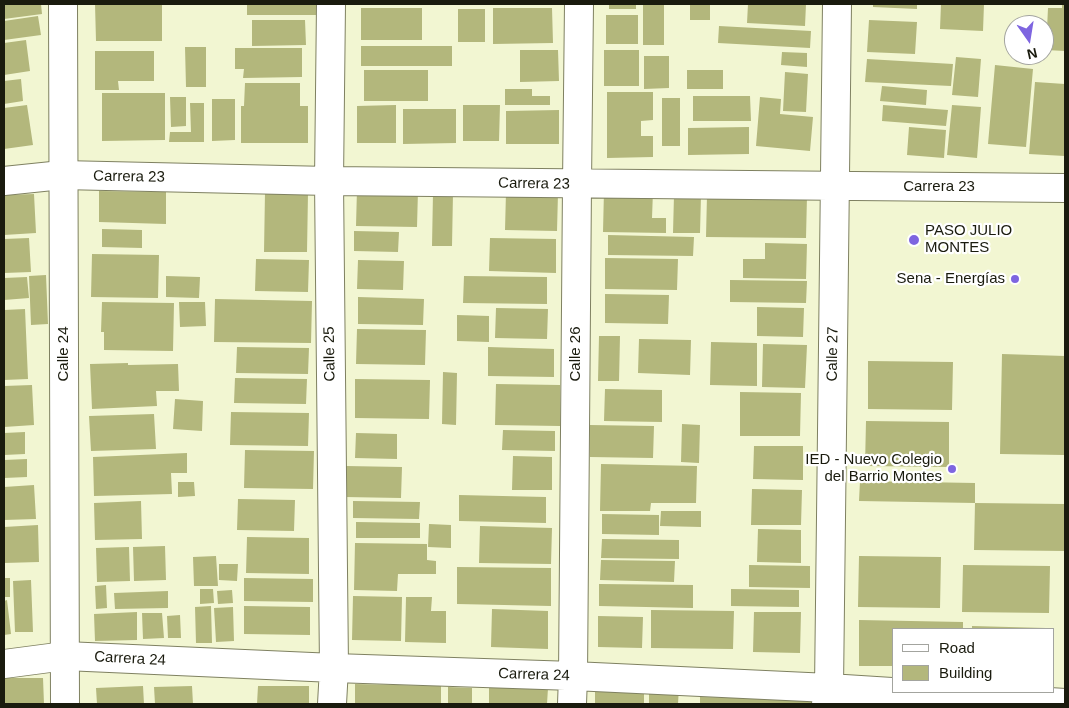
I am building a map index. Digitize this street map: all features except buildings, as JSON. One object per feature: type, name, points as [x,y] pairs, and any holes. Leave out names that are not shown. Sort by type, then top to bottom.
[{"type":"street","name":"Calle 24","points":[[63,4],[65,704]]},
{"type":"street","name":"Calle 25","points":[[331,4],[329,181],[334,668],[332,704]]},
{"type":"street","name":"Calle 26","points":[[572,704],[580,4]]},
{"type":"street","name":"Calle 27","points":[[827,696],[838,4]]},
{"type":"street","name":"Carrera 23","points":[[4,181],[62,175],[329,181],[1065,188]]},
{"type":"street","name":"Carrera 24","points":[[4,664],[65,656],[573,676],[827,696],[1065,702]]},
{"type":"place","name":"PASO JULIO MONTES","points":[[914,240]]},
{"type":"place","name":"Sena - Energías","points":[[1015,279]]},
{"type":"place","name":"IED - Nuevo Colegio del Barrio Montes","points":[[952,469]]}]
